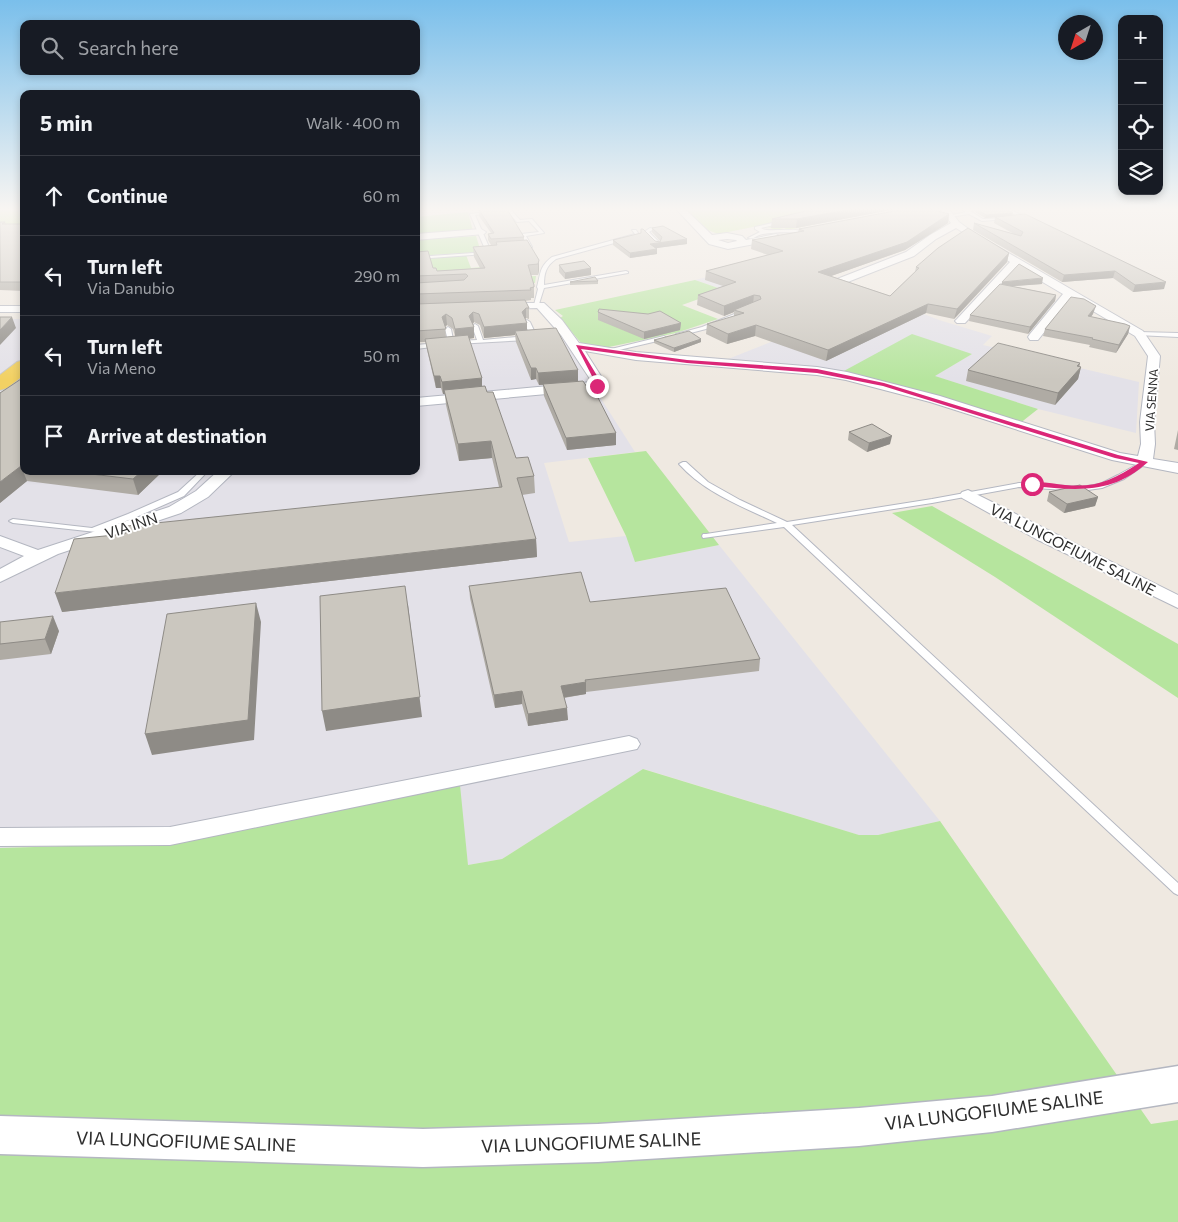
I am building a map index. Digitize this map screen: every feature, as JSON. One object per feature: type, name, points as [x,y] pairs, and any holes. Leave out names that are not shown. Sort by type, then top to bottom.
[{"type":"main road","points":[[0,384],[20,369]]},
{"type":"street","points":[[836,282],[878,266]]},
{"type":"street","points":[[961,321],[1012,266]]},
{"type":"street","name":"VIA SENNA","points":[[1023,266],[1139,334],[1154,356],[1147,419],[1148,444],[1145,462]]},
{"type":"street","points":[[1034,338],[1069,293]]},
{"type":"street","points":[[494,306],[540,305],[552,315],[562,335],[578,346],[687,361],[792,368],[847,376],[935,399],[1117,457],[1178,468]]},
{"type":"street","points":[[0,309],[20,309]]},
{"type":"street","points":[[420,402],[597,386],[599,384],[578,346]]},
{"type":"street","name":"VIA INN","points":[[0,577],[15,567],[52,550],[177,509],[202,494],[223,475]]},
{"type":"street","name":"VIA LUNGOFIUME SALINE","points":[[968,495],[1042,535],[1178,602]]},
{"type":"street","points":[[0,541],[39,556]]},
{"type":"street","points":[[0,837],[170,836],[629,744]]},
{"type":"street","name":"VIA LUNGOFIUME SALINE","points":[[0,1135],[424,1148],[598,1143],[849,1128],[992,1114],[1178,1084]]},
{"type":"lane","points":[[536,304],[543,266]]},
{"type":"lane","points":[[540,287],[626,272]]},
{"type":"lane","points":[[605,351],[698,330],[748,311]]},
{"type":"lane","points":[[527,322],[534,337]]},
{"type":"lane","points":[[475,326],[481,342]]},
{"type":"lane","points":[[448,329],[452,344]]},
{"type":"lane","points":[[1139,334],[1178,335]]},
{"type":"lane","points":[[420,347],[542,337]]},
{"type":"lane","points":[[706,536],[968,495],[1019,485],[1032,484],[1081,489],[1102,486],[1145,462]]},
{"type":"lane","points":[[684,464],[704,484],[737,502],[786,524],[1178,890]]},
{"type":"lane","points":[[13,521],[93,530],[181,494],[201,475]]},
{"type":"lane","points":[[155,506],[177,509]]},
{"type":"shaded area","points":[[752,266],[794,266],[850,285],[939,320],[992,336],[983,345],[1139,382],[1136,433],[1038,409],[934,376],[972,354],[842,372],[723,361],[786,336],[766,305],[695,280]]},
{"type":"shaded area","points":[[0,319],[20,319],[20,475],[420,475],[420,348],[561,336],[635,452],[544,463],[569,542],[626,536],[636,562],[719,545],[940,821],[878,835],[859,835],[644,769],[502,859],[468,865],[459,785],[174,843],[0,848]]},
{"type":"green space","points":[[420,267],[482,267],[485,278],[536,276],[535,283],[483,287],[420,272]]},
{"type":"green space","points":[[695,280],[724,290],[682,305],[718,319],[676,333],[604,348],[581,343],[560,318],[563,316],[555,310]]},
{"type":"green space","points":[[912,334],[972,354],[935,376],[1038,409],[1019,424],[842,372]]},
{"type":"green space","points":[[646,451],[719,545],[635,562],[626,536],[588,458]]},
{"type":"green space","points":[[932,506],[1178,644],[1178,698],[995,577],[892,513]]},
{"type":"green space","points":[[643,769],[859,835],[878,835],[940,821],[1151,1124],[1178,1120],[1178,1222],[0,1222],[0,848],[174,843],[460,785],[468,865],[502,859]]},
{"type":"building","points":[[0,266],[20,266],[20,282],[0,282]]},
{"type":"building","points":[[420,266],[432,266],[437,271],[485,268],[484,266],[528,266],[534,287],[530,288],[531,290],[420,294],[420,283],[464,280],[468,276],[466,274],[420,276]]},
{"type":"building","points":[[560,266],[589,266],[591,268],[565,273]]},
{"type":"building","points":[[725,266],[836,266],[818,272],[890,296],[919,268],[917,266],[997,266],[957,309],[928,304],[828,350],[756,325],[728,334],[707,324],[744,313],[734,310],[761,299],[760,296],[754,295],[724,306],[698,295],[736,282],[706,271]]},
{"type":"building","points":[[1017,266],[1022,266],[1043,278],[1002,282]]},
{"type":"building","points":[[1048,266],[1133,266],[1166,282],[1135,285],[1115,271],[1064,275]]},
{"type":"building","points":[[595,277],[598,281],[570,282]]},
{"type":"building","points":[[1000,284],[1056,295],[1030,327],[970,315]]},
{"type":"building","points":[[1071,297],[1084,299],[1096,306],[1088,316],[1130,326],[1119,345],[1045,329]]},
{"type":"building","points":[[525,300],[529,308],[522,312],[527,323],[484,327],[479,314],[473,312],[469,316],[474,327],[455,329],[452,318],[446,314],[442,317],[446,329],[420,331],[420,304]]},
{"type":"building","points":[[599,309],[648,314],[660,311],[681,323],[644,332],[598,312]]},
{"type":"building","points":[[0,317],[12,317],[0,330]]},
{"type":"building","points":[[556,328],[578,370],[538,373],[536,368],[531,368],[515,331]]},
{"type":"building","points":[[689,331],[701,339],[674,348],[654,340]]},
{"type":"building","points":[[468,335],[482,378],[442,382],[440,376],[434,376],[425,339]]},
{"type":"building","points":[[998,343],[1080,363],[1077,366],[1081,367],[1058,393],[968,370]]},
{"type":"building","points":[[20,380],[20,467],[0,482],[0,393]]},
{"type":"building","points":[[583,381],[587,387],[592,386],[616,433],[566,438],[543,384]]},
{"type":"building","points":[[485,386],[487,392],[493,392],[516,458],[528,457],[534,476],[517,478],[536,539],[55,593],[74,539],[125,534],[127,526],[502,487],[491,441],[458,444],[444,390]]},
{"type":"building","points":[[872,424],[892,436],[869,443],[849,432]]},
{"type":"building","points":[[100,475],[138,475],[133,479]]},
{"type":"building","points":[[1080,485],[1098,497],[1067,504],[1049,492]]},
{"type":"building","points":[[581,572],[590,602],[726,588],[760,659],[585,680],[586,682],[561,686],[567,708],[528,714],[522,691],[494,695],[469,586]]},
{"type":"building","points":[[405,586],[420,697],[322,711],[320,596]]},
{"type":"building","points":[[256,603],[248,720],[145,734],[167,614]]},
{"type":"building","points":[[53,616],[45,639],[0,644],[0,622]]},
{"type":"route","points":[[597,386],[599,384],[578,346],[636,356],[817,371],[884,384],[1001,419],[1117,457],[1145,462],[1102,486],[1081,489],[1032,484]]}]
